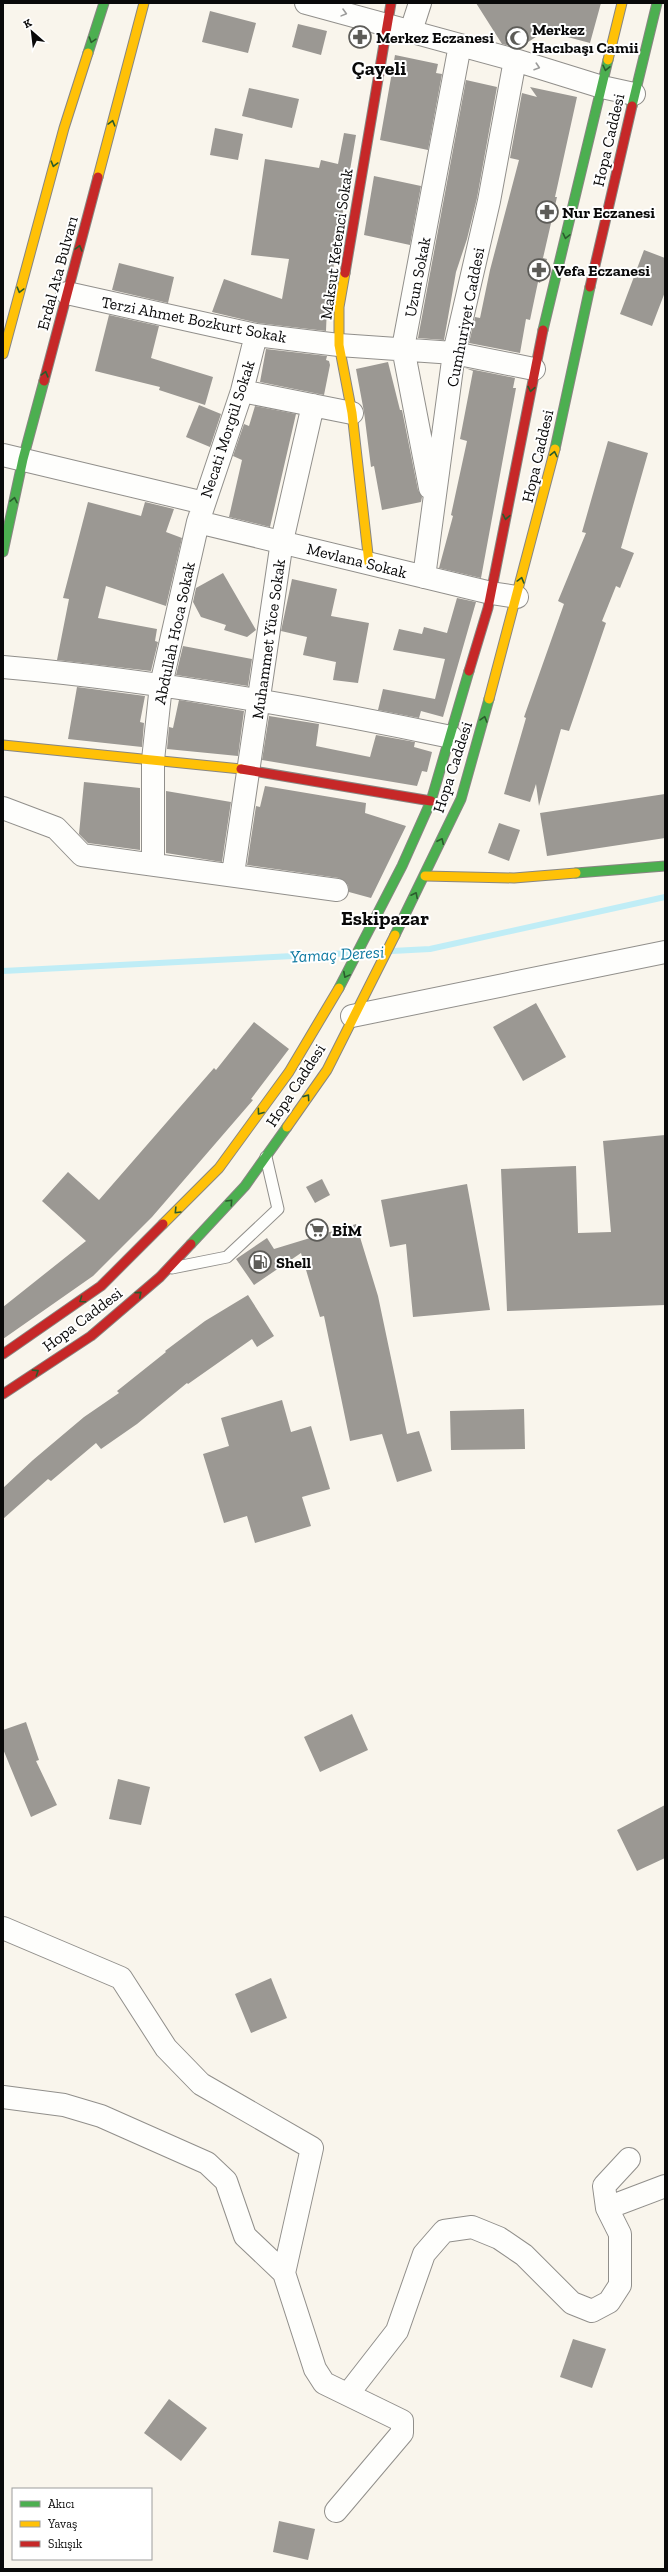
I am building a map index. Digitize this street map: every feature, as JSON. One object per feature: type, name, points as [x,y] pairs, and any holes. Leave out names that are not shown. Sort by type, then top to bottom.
[{"type":"main road","name":"Erdal Ata Bulvarı","points":[[3,354],[64,128],[104,3]]},
{"type":"main road","name":"Erdal Ata Bulvarı","points":[[3,552],[13,457],[67,293],[144,3]]},
{"type":"main road","name":"Maksut Ketenci Sokak","points":[[369,563],[352,413],[339,345],[339,307],[386,25],[391,3]]},
{"type":"main road","name":"Hopa Caddesi","points":[[3,1354],[101,1286],[218,1168],[289,1072],[328,1009],[402,866],[431,801],[452,737],[491,593],[534,370],[622,3]]},
{"type":"main road","name":"Hopa Caddesi","points":[[3,1394],[91,1336],[168,1268],[245,1186],[327,1070],[352,1016],[425,876],[461,798],[553,460],[596,259],[656,3]]},
{"type":"main road","points":[[3,745],[248,770],[431,801]]},
{"type":"main road","points":[[425,876],[514,878],[665,866]]},
{"type":"street","points":[[306,3],[515,60],[602,87],[634,94]]},
{"type":"street","points":[[411,32],[420,3]]},
{"type":"street","name":"Uzun Sokak","points":[[434,509],[403,348],[460,45]]},
{"type":"street","name":"Cumhuriyet Caddesi","points":[[424,576],[454,353],[489,200],[515,60]]},
{"type":"street","name":"Terzi Ahmet Bozkurt Sokak","points":[[67,293],[256,335],[339,345],[403,348],[454,353],[534,370]]},
{"type":"street","name":"Necati Morgül Sokak","points":[[201,512],[242,391],[256,335]]},
{"type":"street","points":[[242,391],[352,413]]},
{"type":"street","name":"Muhammet Yüce Sokak","points":[[233,874],[282,541],[313,406]]},
{"type":"street","name":"Mevlana Sokak","points":[[13,457],[201,512],[282,541],[491,593],[517,596]]},
{"type":"street","name":"Abdullah Hoca Sokak","points":[[153,864],[154,760],[161,685],[201,512]]},
{"type":"street","points":[[3,667],[161,685],[259,699],[452,737]]},
{"type":"street","points":[[3,808],[56,828],[82,855],[233,874],[337,890]]},
{"type":"street","points":[[352,1016],[665,952]]},
{"type":"street","points":[[3,1928],[121,1978],[166,2048],[202,2084],[312,2148],[284,2273]]},
{"type":"street","points":[[3,2097],[64,2106],[102,2116],[207,2163],[226,2181],[245,2236],[284,2273],[315,2369],[324,2383],[402,2421],[402,2433],[336,2511]]},
{"type":"street","points":[[348,2394],[397,2331],[424,2254],[444,2231],[472,2227],[499,2238],[524,2255],[572,2303],[592,2311],[609,2302],[620,2285],[620,2234],[607,2208],[604,2186],[629,2159]]},
{"type":"street","points":[[607,2208],[665,2186]]},
{"type":"lane","points":[[168,1268],[227,1257],[278,1209],[266,1157]]},
{"type":"building","name":"Merkez Hacıbaşı Camii","points":[[476,3],[601,3],[590,43],[545,31],[519,48],[502,44]]},
{"type":"building","points":[[210,11],[256,23],[248,53],[202,42]]},
{"type":"building","points":[[298,24],[327,31],[321,55],[292,47]]},
{"type":"building","points":[[395,55],[438,64],[436,73],[442,74],[428,150],[380,140]]},
{"type":"building","points":[[466,80],[497,87],[477,198],[467,239],[456,272],[444,340],[418,338]]},
{"type":"building","points":[[530,87],[577,97],[543,258],[547,259],[540,283],[538,282],[530,320],[526,319],[520,353],[469,343],[475,317],[480,318],[490,270],[519,160],[510,158],[522,93],[537,97]]},
{"type":"building","points":[[249,88],[299,99],[292,128],[242,116]]},
{"type":"building","points":[[215,128],[243,134],[238,160],[210,155]]},
{"type":"building","points":[[344,133],[356,135],[327,305],[326,331],[258,323],[212,312],[224,279],[282,299],[289,259],[251,255],[265,159],[319,168],[321,160],[338,164]]},
{"type":"building","points":[[374,176],[421,186],[410,245],[364,235]]},
{"type":"building","points":[[644,250],[665,258],[665,292],[652,326],[620,314]]},
{"type":"building","points":[[119,263],[174,277],[168,303],[112,290]]},
{"type":"building","points":[[109,315],[159,326],[151,358],[213,377],[205,405],[159,390],[160,387],[95,371]]},
{"type":"building","points":[[266,349],[327,356],[326,360],[329,361],[330,365],[324,395],[260,382]]},
{"type":"building","points":[[388,362],[400,410],[402,410],[418,490],[422,497],[421,502],[382,510],[374,466],[371,467],[364,412],[356,369]]},
{"type":"building","points":[[465,368],[515,378],[513,388],[516,388],[481,578],[439,568],[453,516],[451,515],[467,441],[460,439],[473,371]]},
{"type":"building","points":[[199,405],[221,414],[210,447],[186,437]]},
{"type":"building","points":[[255,406],[296,414],[270,527],[229,517],[242,460],[233,456],[244,424],[249,426]]},
{"type":"building","points":[[608,441],[648,453],[621,548],[634,553],[620,588],[616,586],[602,621],[606,623],[569,731],[561,729],[539,806],[536,784],[530,802],[504,794],[526,718],[524,717],[564,604],[558,601],[586,533],[582,532]]},
{"type":"building","points":[[88,502],[141,516],[145,502],[174,509],[166,532],[182,538],[166,606],[106,586],[98,618],[157,629],[155,641],[158,642],[151,671],[57,660],[69,599],[63,598]]},
{"type":"building","points":[[223,573],[256,630],[247,637],[224,630],[226,625],[201,617],[193,602],[196,588]]},
{"type":"building","points":[[292,579],[337,589],[331,616],[369,623],[358,683],[333,680],[336,662],[303,655],[307,637],[281,631]]},
{"type":"building","points":[[457,598],[476,602],[443,717],[421,711],[419,718],[378,710],[383,689],[435,699],[445,659],[393,650],[399,629],[422,634],[424,627],[447,633]]},
{"type":"building","points":[[183,646],[252,659],[248,686],[176,675]]},
{"type":"building","points":[[77,687],[145,696],[140,722],[144,723],[142,747],[68,739]]},
{"type":"building","points":[[179,700],[244,711],[238,756],[167,749],[169,727],[173,728]]},
{"type":"building","points":[[269,716],[319,724],[316,746],[370,757],[376,735],[415,742],[414,747],[432,752],[427,772],[422,771],[417,786],[262,760]]},
{"type":"building","points":[[84,782],[140,788],[140,850],[88,843],[79,834]]},
{"type":"building","points":[[265,786],[366,803],[365,813],[406,826],[371,898],[349,892],[348,885],[339,878],[247,865],[256,806],[260,807]]},
{"type":"building","points":[[166,791],[231,802],[222,862],[166,853]]},
{"type":"building","points":[[665,794],[665,838],[547,856],[540,813]]},
{"type":"building","points":[[499,823],[520,830],[509,861],[488,853]]},
{"type":"building","points":[[536,1003],[566,1057],[523,1081],[493,1027]]},
{"type":"building","points":[[254,1022],[289,1049],[251,1099],[253,1100],[152,1217],[93,1276],[3,1339],[3,1307],[86,1241],[42,1201],[68,1172],[99,1200],[214,1068],[216,1070]]},
{"type":"building","points":[[665,1135],[665,1305],[507,1311],[501,1169],[576,1166],[578,1233],[611,1232],[603,1141]]},
{"type":"building","points":[[322,1179],[330,1195],[315,1203],[306,1187]]},
{"type":"building","points":[[467,1184],[490,1310],[413,1317],[406,1244],[390,1247],[381,1200]]},
{"type":"building","points":[[356,1224],[378,1296],[407,1434],[419,1431],[432,1471],[397,1482],[382,1434],[350,1441],[324,1316],[320,1317],[301,1253],[254,1285],[236,1259],[267,1238],[274,1249]]},
{"type":"building","points":[[248,1295],[274,1336],[257,1347],[252,1339],[188,1384],[187,1383],[137,1424],[101,1449],[96,1443],[51,1481],[48,1479],[3,1519],[3,1488],[33,1460],[84,1417],[119,1393],[117,1391],[166,1352],[165,1351],[205,1321]]},
{"type":"building","points":[[282,1400],[291,1432],[311,1426],[330,1489],[302,1497],[311,1526],[255,1543],[247,1516],[224,1523],[203,1454],[229,1446],[221,1418]]},
{"type":"building","points":[[524,1409],[525,1449],[451,1450],[450,1411]]},
{"type":"building","points":[[352,1714],[368,1750],[320,1772],[304,1737]]},
{"type":"building","points":[[26,1722],[39,1760],[36,1761],[57,1805],[31,1817],[3,1749],[3,1730]]},
{"type":"building","points":[[118,1779],[150,1787],[141,1825],[109,1819]]},
{"type":"building","points":[[665,1805],[665,1858],[637,1871],[617,1830]]},
{"type":"building","points":[[271,1978],[287,2018],[251,2033],[235,1994]]},
{"type":"building","points":[[573,2339],[606,2349],[592,2388],[560,2377]]},
{"type":"building","points":[[169,2399],[207,2428],[181,2461],[144,2433]]},
{"type":"building","points":[[279,2521],[315,2529],[308,2560],[273,2552]]},
{"type":"waterway","name":"Yamaç Deresi","points":[[392,951],[430,949],[665,897]]},
{"type":"waterway","name":"Yamaç Deresi","points":[[3,971],[351,953]]},
{"type":"traffic: fast","points":[[88,53],[104,3]]},
{"type":"traffic: fast","points":[[632,106],[657,3]]},
{"type":"traffic: fast","points":[[543,330],[608,60]]},
{"type":"traffic: fast","points":[[555,449],[590,287]]},
{"type":"traffic: fast","points":[[3,552],[23,459],[44,381]]},
{"type":"traffic: fast","points":[[339,988],[402,866],[431,801],[469,671]]},
{"type":"traffic: fast","points":[[395,935],[461,799],[489,699]]},
{"type":"traffic: fast","points":[[576,873],[665,866]]},
{"type":"traffic: fast","points":[[191,1244],[245,1186],[287,1127]]},
{"type":"traffic: slow","points":[[98,177],[144,3]]},
{"type":"traffic: slow","points":[[608,60],[622,3]]},
{"type":"traffic: slow","points":[[3,354],[64,128],[88,53]]},
{"type":"traffic: slow","points":[[345,273],[339,307],[339,345],[352,413],[369,563]]},
{"type":"traffic: slow","points":[[489,699],[555,449]]},
{"type":"traffic: slow","points":[[3,745],[241,769]]},
{"type":"traffic: slow","points":[[425,876],[514,878],[576,873]]},
{"type":"traffic: slow","points":[[287,1127],[327,1070],[395,935]]},
{"type":"traffic: slow","points":[[163,1224],[219,1168],[289,1072],[339,988]]},
{"type":"traffic: jam","points":[[345,273],[391,3]]},
{"type":"traffic: jam","points":[[590,287],[632,106]]},
{"type":"traffic: jam","points":[[44,381],[98,177]]},
{"type":"traffic: jam","points":[[469,671],[488,608],[543,330]]},
{"type":"traffic: jam","points":[[241,769],[431,801]]},
{"type":"traffic: jam","points":[[3,1354],[101,1286],[163,1224]]},
{"type":"traffic: jam","points":[[3,1394],[91,1336],[160,1277],[191,1244]]},
{"type":"place","name":"Merkez Eczanesi","points":[[360,37]]},
{"type":"place","name":"Merkez Hacıbaşı Camii","points":[[517,38]]},
{"type":"place","name":"Nur Eczanesi","points":[[547,212]]},
{"type":"place","name":"Vefa Eczanesi","points":[[539,270]]},
{"type":"place","name":"BİM","points":[[317,1230]]},
{"type":"place","name":"Shell","points":[[260,1262]]},
{"type":"district","name":"Çayeli","points":[[379,68]]},
{"type":"district","name":"Eskipazar","points":[[385,918]]}]
